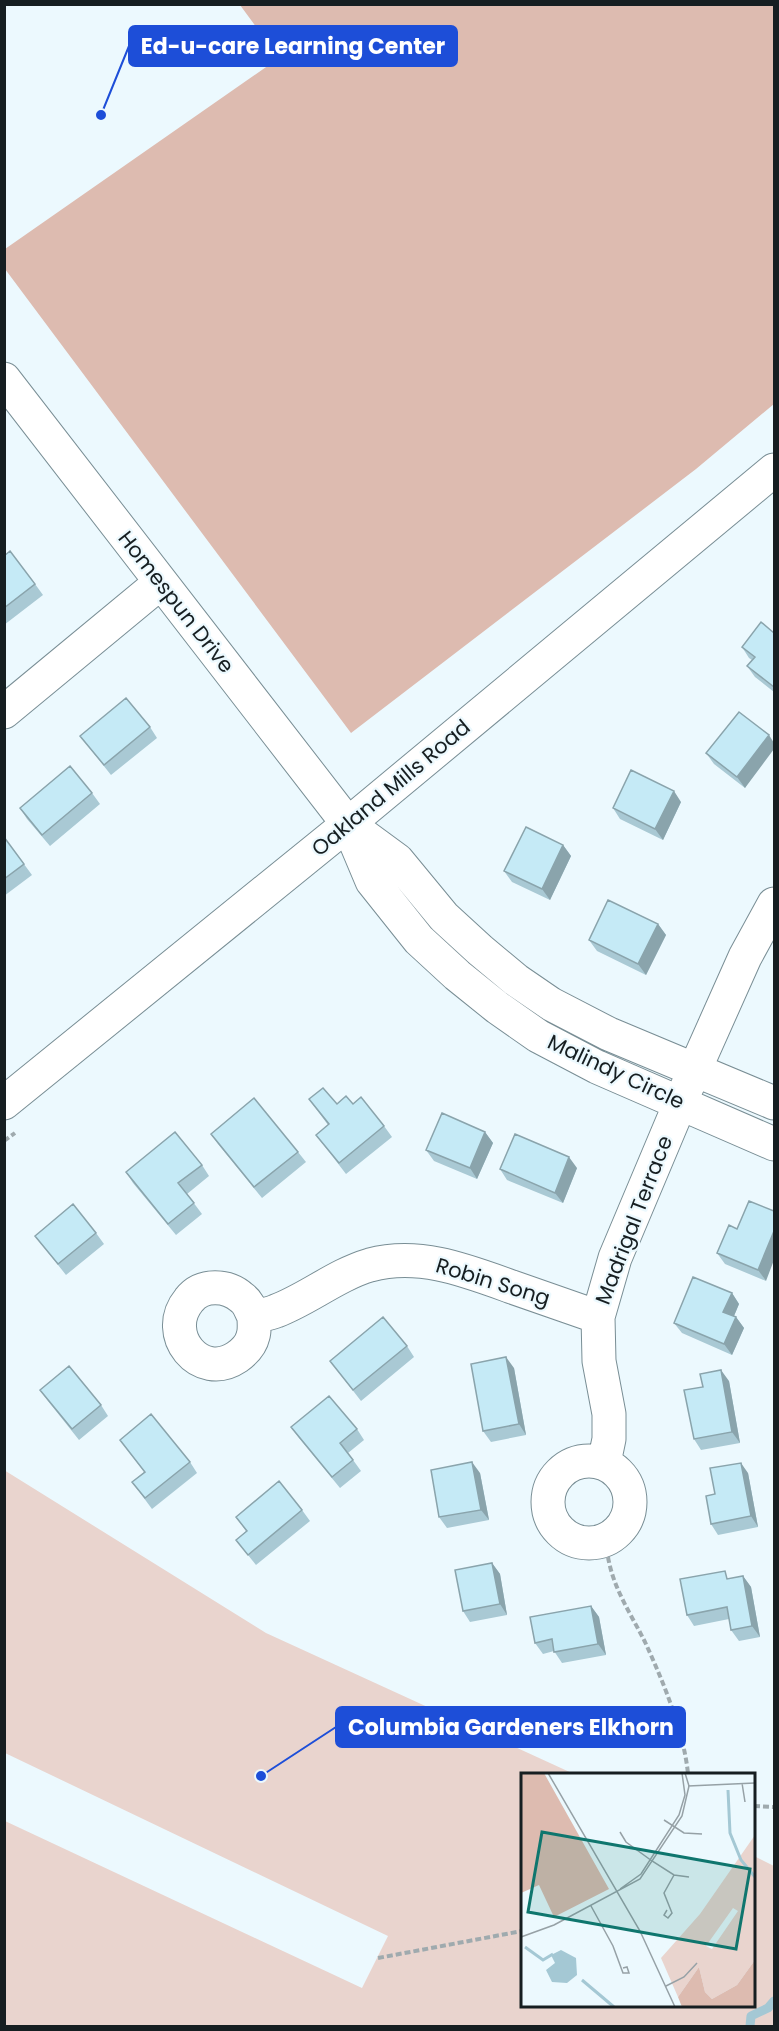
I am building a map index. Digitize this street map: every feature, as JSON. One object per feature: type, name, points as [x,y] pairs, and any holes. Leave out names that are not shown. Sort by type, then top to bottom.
[{"type":"street","name":"Homespun Drive","points":[[4,379],[160,584],[348,824]]},
{"type":"street","name":"Oakland Mills Road","points":[[4,1103],[348,824],[774,470]]},
{"type":"street","points":[[4,712],[160,584]]},
{"type":"street","name":"Malindy Circle","points":[[348,824],[372,881],[419,940],[457,975],[538,1036],[597,1067],[774,1103]]},
{"type":"street","name":"Madrigal Terrace","points":[[604,1463],[609,1439],[609,1414],[599,1361],[598,1317],[615,1258],[687,1086],[745,957],[774,904]]},
{"type":"street","name":"Malindy Circle","points":[[687,1086],[774,1144]]},
{"type":"street","name":"Robin Song","points":[[254,1317],[277,1311],[339,1278],[369,1266],[412,1260],[468,1271],[598,1317]]},
{"type":"street","points":[[584,1462],[604,1463],[616,1470],[625,1481],[630,1507],[626,1520],[608,1539],[594,1543],[581,1542],[558,1529],[551,1517],[548,1504],[550,1490],[556,1478],[565,1469],[584,1462]]},
{"type":"path","points":[[608,1539],[608,1562],[620,1595],[645,1644],[666,1695],[689,1773]]},
{"type":"path","points":[[755,1806],[774,1807]]},
{"type":"path","points":[[378,1958],[521,1930]]},
{"type":"shaded area","points":[[240,5],[774,5],[774,404],[696,469],[351,733],[5,269],[5,249],[279,58]]},
{"type":"shaded area","points":[[4,1470],[266,1633],[572,1773],[521,1773],[521,2007],[755,2007],[755,1856],[774,1866],[774,2026],[5,2026],[5,1821],[362,1988],[388,1936],[5,1753]]},
{"type":"building","points":[[10,551],[35,584],[4,608],[4,556]]},
{"type":"building","points":[[761,622],[774,633],[774,687],[747,666],[755,657],[742,647]]},
{"type":"building","points":[[126,698],[150,727],[104,765],[80,736]]},
{"type":"building","points":[[739,712],[769,735],[737,777],[706,753]]},
{"type":"building","points":[[70,766],[92,793],[42,835],[20,808]]},
{"type":"building","points":[[631,770],[674,791],[655,829],[613,808]]},
{"type":"building","points":[[526,827],[563,845],[542,889],[504,871]]},
{"type":"building","points":[[4,837],[24,864],[4,879]]},
{"type":"building","points":[[608,900],[658,924],[638,964],[589,940]]},
{"type":"building","points":[[323,1088],[337,1104],[346,1096],[353,1104],[361,1097],[384,1126],[339,1163],[316,1135],[329,1124],[309,1099]]},
{"type":"building","points":[[254,1098],[298,1152],[254,1187],[211,1134]]},
{"type":"building","points":[[442,1113],[485,1132],[470,1168],[426,1150]]},
{"type":"building","points":[[175,1132],[202,1165],[178,1183],[194,1203],[168,1224],[126,1172]]},
{"type":"building","points":[[515,1134],[569,1157],[555,1193],[500,1169]]},
{"type":"building","points":[[749,1201],[774,1211],[774,1231],[758,1270],[717,1253],[729,1225],[737,1229]]},
{"type":"building","points":[[73,1204],[96,1233],[58,1264],[35,1236]]},
{"type":"building","points":[[693,1277],[732,1293],[723,1312],[736,1317],[724,1344],[674,1323]]},
{"type":"building","points":[[383,1317],[407,1346],[353,1390],[330,1361]]},
{"type":"building","points":[[506,1357],[519,1424],[483,1431],[471,1364]]},
{"type":"building","points":[[69,1366],[101,1405],[72,1429],[40,1390]]},
{"type":"building","points":[[721,1370],[732,1432],[694,1439],[684,1390],[703,1387],[700,1374]]},
{"type":"building","points":[[329,1396],[357,1429],[340,1443],[353,1460],[332,1477],[291,1427]]},
{"type":"building","points":[[151,1414],[190,1462],[145,1498],[132,1482],[145,1472],[120,1440]]},
{"type":"building","points":[[472,1462],[481,1510],[439,1517],[431,1470]]},
{"type":"building","points":[[741,1463],[751,1516],[711,1524],[706,1496],[715,1494],[710,1468]]},
{"type":"building","points":[[279,1481],[302,1510],[248,1555],[236,1540],[247,1531],[236,1517]]},
{"type":"building","points":[[492,1563],[500,1604],[463,1611],[455,1570]]},
{"type":"building","points":[[725,1571],[727,1579],[743,1576],[752,1626],[731,1630],[727,1607],[687,1615],[680,1579]]},
{"type":"building","points":[[591,1606],[598,1644],[554,1652],[552,1639],[535,1643],[530,1617]]},
{"type":"waterway","points":[[750,2026],[751,2016],[768,2008],[774,2001]]},
{"type":"place","name":"Ed-u-care Learning Center","points":[[101,115]]},
{"type":"place","name":"Columbia Gardeners Elkhorn","points":[[261,1776]]}]
